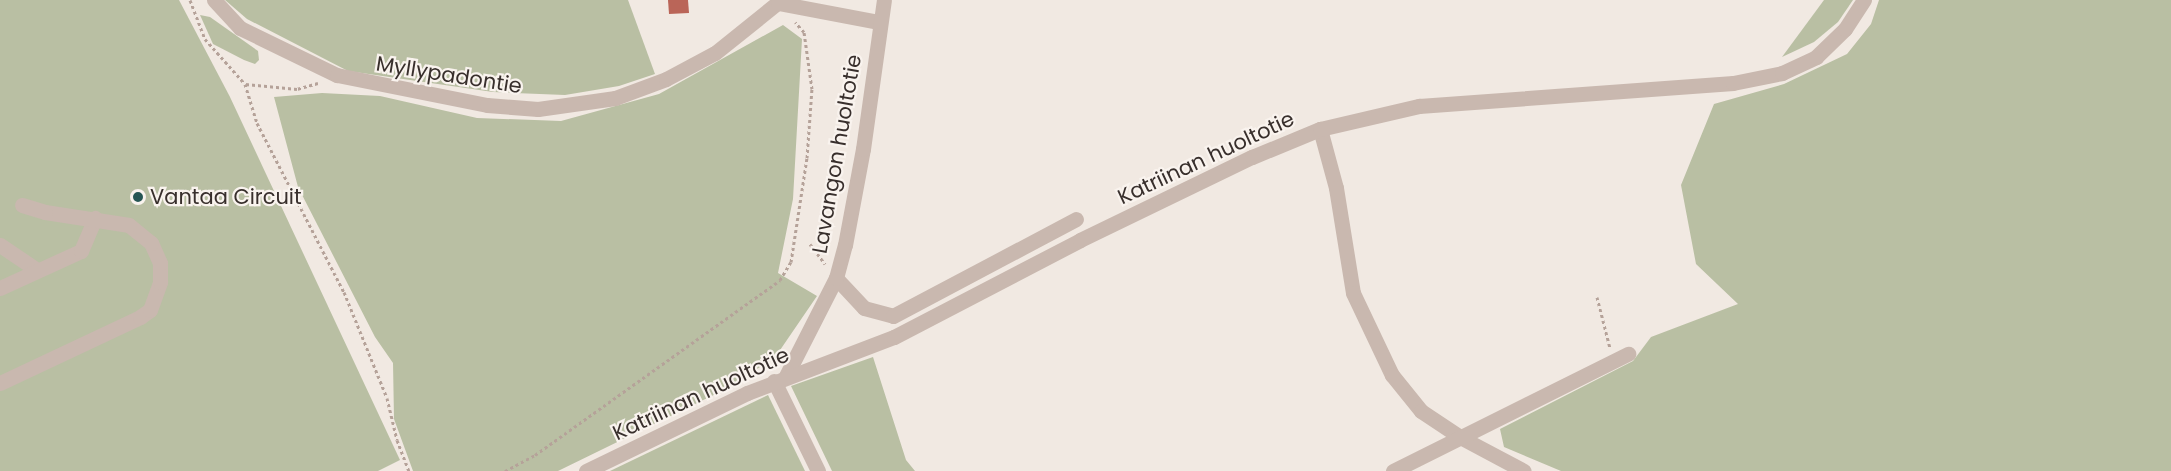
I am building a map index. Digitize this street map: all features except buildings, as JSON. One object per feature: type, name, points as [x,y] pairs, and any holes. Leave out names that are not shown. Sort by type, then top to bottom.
[{"type":"street","name":"Myllypadontie","points":[[214,0],[240,28],[337,75],[487,105],[538,109],[615,98],[666,79],[715,53],[779,2]]},
{"type":"street","name":"Lavangon huoltotie","points":[[780,379],[836,278],[863,149],[879,22],[884,0]]},
{"type":"street","name":"Katriinan huoltotie","points":[[586,471],[780,379],[894,337],[1091,235],[1252,157],[1320,129],[1419,106],[1733,83],[1782,73],[1815,57],[1845,29],[1864,0]]},
{"type":"street","points":[[779,2],[879,22]]},
{"type":"street","points":[[1320,129],[1335,188],[1353,293],[1372,341],[1392,375],[1421,411],[1460,437],[1524,471]]},
{"type":"street","points":[[0,382],[150,310],[160,282],[160,263],[151,243],[129,225],[45,212],[22,205]]},
{"type":"street","points":[[0,288],[81,251],[95,218]]},
{"type":"street","points":[[836,278],[864,308],[893,316],[1076,219]]},
{"type":"street","points":[[0,246],[37,270]]},
{"type":"street","points":[[1393,471],[1628,354]]},
{"type":"street","points":[[780,379],[818,471]]},
{"type":"path","points":[[190,0],[205,39],[245,84],[256,123],[344,292],[381,382],[409,471]]},
{"type":"path","points":[[506,471],[535,455],[780,280],[791,262],[807,158],[812,89],[804,32]]},
{"type":"path","points":[[245,84],[297,89],[318,83]]},
{"type":"path","points":[[810,244],[836,278]]},
{"type":"path","points":[[1597,297],[1614,361]]},
{"type":"green space","name":"Vantaa Circuit","points":[[0,0],[179,0],[230,97],[400,460],[378,471],[0,471]]},
{"type":"green space","points":[[225,0],[628,0],[655,74],[619,86],[565,95],[493,92],[348,71],[247,19]]},
{"type":"green space","points":[[1824,0],[1853,0],[1838,22],[1814,42],[1782,57]]},
{"type":"green space","points":[[1879,0],[2171,0],[2171,471],[1561,471],[1504,447],[1500,429],[1633,361],[1651,337],[1738,304],[1696,264],[1681,185],[1714,104],[1784,84],[1847,54],[1871,24]]},
{"type":"green space","points":[[200,15],[210,17],[258,51],[259,60],[255,64],[213,44]]},
{"type":"green space","points":[[783,25],[802,39],[793,199],[778,273],[817,296],[776,356],[734,385],[558,471],[413,471],[394,419],[393,363],[375,337],[298,187],[274,97],[322,93],[380,96],[477,118],[561,121],[659,94]]},
{"type":"green space","points":[[873,357],[906,460],[915,471],[832,471],[791,386]]},
{"type":"green space","points":[[768,395],[805,471],[610,471]]},
{"type":"place","name":"Vantaa Circuit","points":[[138,197]]}]
